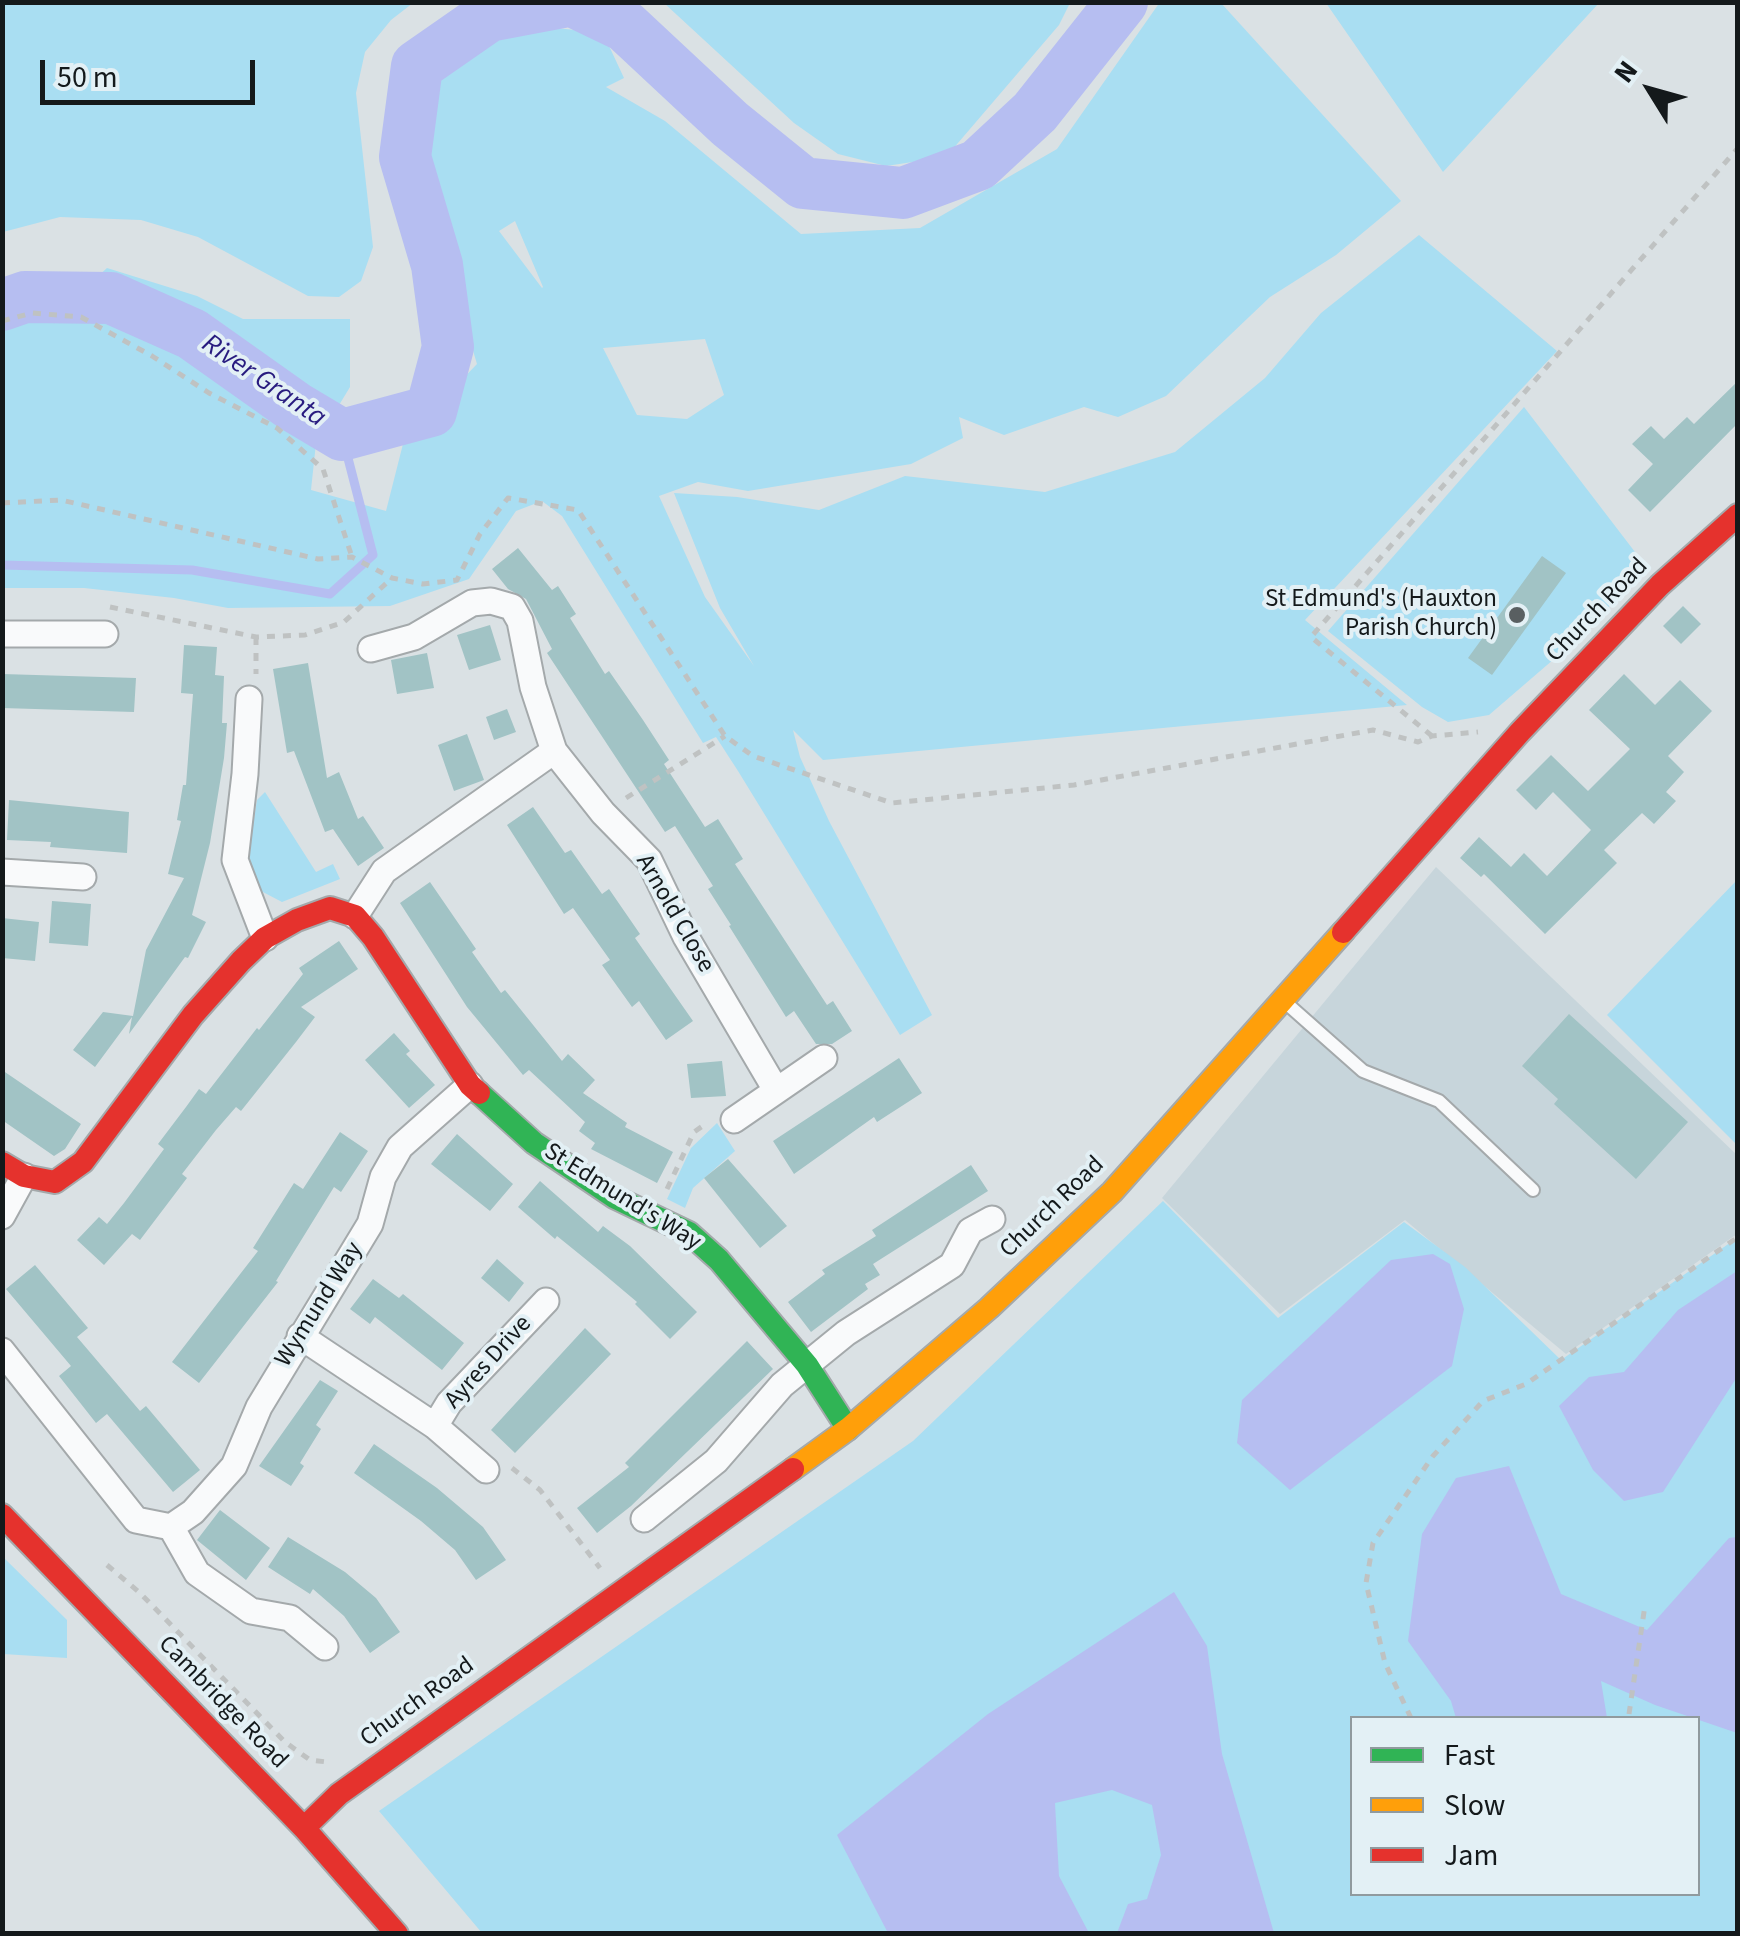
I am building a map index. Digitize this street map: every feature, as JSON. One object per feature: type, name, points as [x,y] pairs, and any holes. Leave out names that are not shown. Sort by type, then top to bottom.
[{"type":"main road","name":"Church Road","points":[[304,1828],[338,1794],[848,1429],[989,1308],[1112,1192],[1520,732],[1660,585],[1738,516]]},
{"type":"main road","points":[[13,1170],[55,1182],[83,1162],[193,1015],[266,938],[297,920],[330,908],[356,916]]},
{"type":"main road","name":"St Edmund's Way","points":[[356,916],[470,1084],[534,1143],[614,1197],[688,1233],[719,1260],[807,1365],[848,1429]]},
{"type":"main road","name":"Cambridge Road","points":[[2,1515],[304,1828],[397,1934]]},
{"type":"street","name":"Arnold Close","points":[[372,649],[414,637],[472,602],[491,601],[512,607],[520,621],[533,687],[554,751],[603,813],[649,860],[686,936],[776,1090]]},
{"type":"street","points":[[2,634],[105,634]]},
{"type":"street","points":[[249,699],[246,774],[235,860],[266,938]]},
{"type":"street","points":[[356,916],[384,872],[554,751]]},
{"type":"street","points":[[2,872],[82,877]]},
{"type":"street","points":[[734,1120],[824,1058]]},
{"type":"street","name":"Wymund Way","points":[[170,1527],[193,1512],[234,1466],[258,1407],[370,1224],[383,1176],[400,1147],[470,1084]]},
{"type":"street","points":[[2,1216],[13,1170]]},
{"type":"street","points":[[644,1519],[716,1461],[782,1385],[846,1333],[952,1265],[970,1231],[992,1219]]},
{"type":"street","name":"Ayres Drive","points":[[434,1426],[449,1403],[546,1301]]},
{"type":"street","name":"Ayres Drive","points":[[300,1336],[434,1426],[486,1470]]},
{"type":"street","points":[[2,1351],[136,1520],[170,1527],[197,1573],[251,1611],[290,1618],[325,1647]]},
{"type":"lane","points":[[1283,1000],[1363,1072],[1438,1101],[1533,1190]]},
{"type":"path","points":[[2,504],[60,500],[318,559],[352,558],[392,578],[423,584],[457,580],[480,534],[508,498],[578,510],[725,736],[740,750],[892,803],[1074,785],[1182,762],[1373,730],[1418,742],[1432,736],[1311,637],[1738,148]]},
{"type":"path","points":[[2,321],[32,313],[81,317],[209,393],[277,428],[323,469],[352,558]]},
{"type":"path","points":[[98,607],[116,606],[256,637],[305,635],[344,622],[392,578]]},
{"type":"path","points":[[249,699],[256,674],[256,637]]},
{"type":"path","points":[[603,813],[725,736]]},
{"type":"path","points":[[655,1215],[694,1132],[714,1119],[734,1120]]},
{"type":"path","points":[[1410,1716],[1385,1663],[1366,1582],[1372,1543],[1433,1456],[1484,1401],[1526,1384],[1556,1365],[1738,1237]]},
{"type":"path","points":[[486,1470],[506,1464],[540,1490],[611,1581]]},
{"type":"path","points":[[99,1559],[140,1593],[297,1752],[310,1760],[336,1761]]},
{"type":"path","points":[[1628,1714],[1645,1605]]},
{"type":"shaded area","points":[[3,2],[413,3],[391,20],[365,52],[356,93],[373,247],[361,281],[339,297],[308,296],[198,237],[141,220],[60,217],[3,232]]},
{"type":"shaded area","points":[[1160,2],[1221,3],[1401,201],[1336,255],[1270,297],[1166,396],[1118,417],[1084,407],[1004,435],[959,417],[963,438],[911,464],[748,491],[698,482],[659,496],[705,597],[754,666],[720,608],[674,493],[737,497],[819,510],[905,476],[1045,492],[1175,452],[1265,378],[1321,313],[1419,235],[1557,351],[1305,620],[1407,705],[823,760],[793,730],[800,757],[829,821],[932,1015],[900,1035],[716,737],[703,743],[562,516],[542,501],[516,511],[469,579],[390,606],[228,608],[84,588],[3,588],[3,317],[70,302],[107,268],[197,296],[243,319],[350,319],[350,387],[316,443],[311,490],[386,511],[404,440],[477,364],[424,185],[420,125],[427,84],[510,23],[603,33],[624,78],[606,87],[665,121],[801,234],[920,228],[1057,149]],"holes":[[[515,221],[543,287],[542,288],[499,231]],[[705,339],[724,395],[687,419],[637,415],[603,348]]]},
{"type":"shaded area","points":[[664,3],[1070,3],[1059,25],[946,157],[886,166],[838,154],[794,123]]},
{"type":"shaded area","points":[[1326,3],[1599,3],[1443,172]]},
{"type":"shaded area","points":[[1524,407],[1648,569],[1561,653],[1489,715],[1448,722],[1422,707],[1328,631]]},
{"type":"shaded area","points":[[265,792],[316,872],[333,864],[340,879],[282,902],[261,891],[247,862],[257,800]]},
{"type":"shaded area","points":[[1436,867],[1737,1155],[1737,1234],[1566,1354],[1405,1220],[1280,1314],[1162,1198]]},
{"type":"shaded area","points":[[1737,880],[1737,1145],[1607,1015]]},
{"type":"shaded area","points":[[717,1123],[735,1151],[693,1188],[685,1208],[667,1199],[691,1148]]},
{"type":"shaded area","points":[[1163,1201],[1278,1318],[1404,1222],[1465,1267],[1561,1360],[1737,1238],[1737,1933],[482,1933],[379,1811],[913,1441]]},
{"type":"shaded area","points":[[1433,1254],[1450,1264],[1464,1309],[1452,1366],[1290,1490],[1237,1443],[1242,1400],[1391,1260]]},
{"type":"shaded area","points":[[1737,1271],[1737,1377],[1663,1492],[1624,1501],[1593,1470],[1559,1406],[1589,1377],[1624,1372],[1678,1310]]},
{"type":"shaded area","points":[[1509,1466],[1561,1594],[1647,1630],[1729,1538],[1737,1537],[1737,1733],[1700,1720],[1700,1716],[1687,1716],[1655,1705],[1601,1681],[1607,1716],[1455,1716],[1451,1701],[1408,1641],[1422,1534],[1456,1478]]},
{"type":"shaded area","points":[[2,1556],[67,1620],[67,1658],[3,1654]]},
{"type":"shaded area","points":[[1174,1592],[1207,1646],[1222,1754],[1274,1933],[1117,1933],[1128,1904],[1147,1899],[1161,1855],[1152,1805],[1112,1790],[1055,1803],[1059,1876],[1089,1933],[888,1933],[837,1835],[988,1714]]},
{"type":"building","points":[[1738,381],[1738,423],[1650,512],[1628,490],[1653,464],[1632,444],[1651,426],[1664,439],[1687,417],[1694,424]]},
{"type":"building","points":[[518,548],[552,590],[558,586],[576,614],[570,618],[605,674],[609,671],[669,760],[664,764],[705,827],[718,819],[743,859],[735,864],[827,1005],[833,1001],[852,1031],[832,1044],[816,1044],[794,1011],[786,1017],[729,926],[708,889],[713,886],[675,826],[665,832],[547,653],[552,649],[526,599],[508,589],[492,569]]},
{"type":"building","name":"St Edmund's (Hauxton Parish Church)","points":[[1542,556],[1566,573],[1492,675],[1468,658]]},
{"type":"building","points":[[1683,606],[1701,624],[1681,644],[1663,626]]},
{"type":"building","points":[[490,625],[501,660],[469,670],[457,635]]},
{"type":"building","points":[[184,645],[217,647],[215,675],[224,676],[224,758],[210,843],[192,915],[206,922],[188,958],[129,1034],[132,1017],[95,1067],[73,1050],[103,1012],[133,1016],[146,950],[184,878],[168,874],[186,785],[193,694],[181,693]]},
{"type":"building","points":[[427,653],[434,688],[397,694],[391,660]]},
{"type":"building","points":[[308,663],[327,778],[339,772],[358,819],[363,816],[384,848],[358,866],[333,829],[325,832],[294,751],[287,753],[273,669]]},
{"type":"building","points":[[2,674],[136,678],[134,712],[2,708]]},
{"type":"building","points":[[1624,674],[1655,705],[1680,680],[1712,711],[1668,756],[1684,772],[1666,792],[1676,801],[1654,824],[1642,813],[1604,850],[1617,863],[1545,934],[1484,874],[1481,877],[1460,858],[1479,837],[1511,867],[1524,853],[1547,876],[1591,830],[1553,792],[1536,810],[1516,790],[1551,755],[1588,791],[1630,749],[1589,710]]},
{"type":"building","points":[[507,709],[516,732],[494,740],[486,717]]},
{"type":"building","points":[[467,734],[484,780],[454,791],[438,745]]},
{"type":"building","points":[[9,800],[129,812],[127,853],[7,840]]},
{"type":"building","points":[[533,807],[565,853],[571,850],[602,894],[609,889],[640,934],[635,938],[693,1021],[666,1040],[639,1001],[632,1007],[602,965],[610,960],[573,908],[564,914],[507,825]]},
{"type":"building","points":[[430,882],[501,993],[505,990],[562,1061],[568,1054],[595,1080],[583,1093],[627,1123],[625,1127],[673,1152],[657,1183],[591,1149],[595,1143],[579,1131],[585,1122],[529,1070],[523,1075],[467,1007],[400,903]]},
{"type":"building","points":[[52,901],[91,904],[88,946],[49,943]]},
{"type":"building","points":[[2,918],[39,922],[35,961],[2,958]]},
{"type":"building","points":[[339,941],[358,969],[301,1007],[315,1017],[296,1042],[241,1111],[236,1107],[216,1130],[182,1174],[187,1178],[140,1240],[132,1234],[104,1265],[77,1240],[99,1217],[107,1224],[164,1149],[158,1144],[199,1089],[206,1094],[259,1030],[303,974],[299,968]]},
{"type":"building","points":[[1569,1014],[1688,1122],[1636,1179],[1554,1104],[1558,1099],[1522,1066]]},
{"type":"building","points":[[394,1033],[410,1051],[406,1054],[435,1085],[409,1108],[365,1060]]},
{"type":"building","points":[[899,1058],[922,1093],[877,1122],[874,1117],[794,1174],[773,1141]]},
{"type":"building","points":[[722,1061],[726,1096],[691,1098],[687,1064]]},
{"type":"building","points":[[2,1070],[81,1124],[65,1149],[54,1156],[2,1120]]},
{"type":"building","points":[[340,1132],[368,1151],[341,1192],[334,1187],[278,1282],[199,1383],[172,1362],[258,1251],[253,1248],[294,1183],[303,1189]]},
{"type":"building","points":[[457,1134],[513,1184],[490,1211],[431,1164]]},
{"type":"building","points":[[728,1159],[787,1226],[760,1248],[704,1178]]},
{"type":"building","points":[[971,1165],[988,1191],[873,1264],[880,1275],[865,1284],[868,1289],[811,1332],[788,1302],[825,1274],[822,1270],[876,1236],[872,1230]]},
{"type":"building","points":[[540,1181],[598,1232],[603,1226],[630,1246],[697,1312],[670,1339],[637,1302],[518,1207]]},
{"type":"building","points":[[497,1259],[524,1283],[509,1302],[481,1278]]},
{"type":"building","points":[[35,1265],[88,1328],[77,1337],[140,1411],[146,1406],[200,1470],[173,1492],[107,1414],[96,1423],[59,1376],[71,1366],[6,1289]]},
{"type":"building","points":[[373,1279],[399,1298],[403,1294],[464,1343],[442,1370],[375,1317],[370,1324],[350,1309]]},
{"type":"building","points":[[585,1328],[611,1354],[515,1453],[491,1430]]},
{"type":"building","points":[[747,1341],[773,1369],[631,1506],[597,1533],[577,1508],[629,1467],[625,1463]]},
{"type":"building","points":[[320,1380],[338,1391],[316,1425],[321,1429],[291,1486],[259,1466]]},
{"type":"building","points":[[374,1444],[437,1488],[483,1527],[506,1560],[476,1580],[455,1550],[354,1473]]},
{"type":"building","points":[[220,1510],[270,1548],[246,1580],[197,1540]]},
{"type":"building","points":[[288,1537],[345,1572],[376,1598],[400,1632],[370,1653],[344,1616],[313,1589],[310,1594],[268,1567]]},
{"type":"waterway","name":"River Granta","points":[[2,305],[25,297],[111,298],[192,334],[295,407],[342,435],[431,411],[448,347],[437,265],[405,157],[417,66],[489,16],[563,2]]},
{"type":"waterway","name":"River Granta","points":[[575,2],[625,26],[730,124],[803,183],[903,193],[978,165],[1035,112],[1122,2]]},
{"type":"waterway","points":[[2,565],[192,570],[330,594],[373,555],[342,435]]},
{"type":"traffic: fast","points":[[479,1093],[534,1143],[614,1197],[689,1233],[719,1260],[807,1365],[848,1429]]},
{"type":"traffic: slow","points":[[793,1469],[848,1429],[989,1308],[1112,1192],[1343,932]]},
{"type":"traffic: jam","points":[[1343,932],[1520,732],[1660,585],[1738,515]]},
{"type":"traffic: jam","points":[[2,1163],[24,1176],[55,1182],[83,1162],[193,1015],[241,961],[265,938],[330,908],[355,916],[373,937],[479,1093]]},
{"type":"traffic: jam","points":[[304,1828],[339,1794],[793,1469]]},
{"type":"traffic: jam","points":[[2,1515],[304,1828],[397,1934]]},
{"type":"place","name":"St Edmund's (Hauxton Parish Church)","points":[[1517,615]]}]
